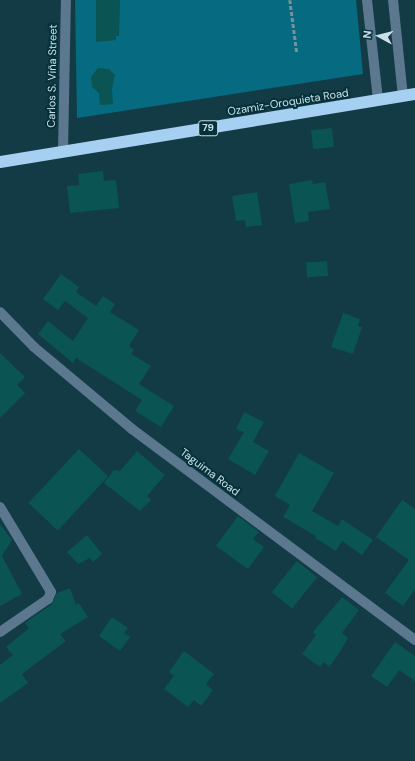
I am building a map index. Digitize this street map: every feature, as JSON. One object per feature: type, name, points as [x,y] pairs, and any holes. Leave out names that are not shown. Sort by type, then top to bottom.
[{"type":"highway","name":"Ozamiz-Oroquieta Road","points":[[0,162],[415,94]]},
{"type":"street","name":"Carlos S. Viña Street","points":[[63,152],[66,0]]},
{"type":"street","points":[[367,0],[378,100]]},
{"type":"street","points":[[393,0],[403,96]]},
{"type":"street","name":"Taguima Road","points":[[0,312],[34,347],[132,429],[415,640]]},
{"type":"street","points":[[0,507],[51,592],[48,599],[0,632]]},
{"type":"path","points":[[290,0],[297,53]]},
{"type":"shaded area","points":[[75,0],[356,0],[363,74],[77,118]]},
{"type":"building","points":[[96,0],[120,0],[119,36],[116,36],[116,40],[96,42]]},
{"type":"building","points":[[98,68],[109,69],[115,75],[112,89],[113,104],[100,105],[99,93],[92,87],[91,77]]},
{"type":"building","points":[[332,128],[334,147],[313,149],[311,130]]},
{"type":"building","points":[[103,171],[104,181],[116,180],[119,208],[70,213],[67,186],[79,185],[78,174]]},
{"type":"building","points":[[312,180],[313,184],[325,182],[330,209],[308,212],[309,221],[295,223],[289,184]]},
{"type":"building","points":[[257,192],[262,225],[246,227],[245,220],[236,221],[232,196]]},
{"type":"building","points":[[327,261],[328,276],[307,277],[306,262]]},
{"type":"building","points":[[61,274],[79,287],[76,292],[96,306],[103,296],[115,304],[110,312],[139,330],[129,346],[134,350],[131,354],[151,366],[139,384],[174,406],[161,427],[135,411],[142,400],[76,358],[73,363],[38,334],[48,321],[73,341],[88,318],[65,301],[58,310],[43,299]]},
{"type":"building","points":[[343,313],[360,319],[358,326],[362,327],[353,354],[331,347]]},
{"type":"building","points":[[0,353],[25,377],[17,385],[25,393],[0,418]]},
{"type":"building","points":[[244,412],[264,422],[253,442],[269,451],[255,475],[228,459],[244,432],[236,429]]},
{"type":"building","points":[[79,449],[108,476],[58,530],[29,503]]},
{"type":"building","points":[[137,451],[165,475],[147,496],[151,500],[140,511],[104,483],[114,470],[120,471]]},
{"type":"building","points":[[299,453],[334,473],[312,511],[338,526],[342,519],[373,540],[362,555],[342,541],[336,551],[315,538],[316,536],[283,517],[290,505],[275,496]]},
{"type":"building","points":[[402,500],[415,509],[415,589],[403,606],[385,593],[409,560],[376,537]]},
{"type":"building","points":[[238,516],[259,532],[253,539],[264,547],[248,569],[216,546]]},
{"type":"building","points":[[0,524],[12,540],[2,556],[22,594],[0,606]]},
{"type":"building","points":[[87,535],[102,554],[93,562],[90,558],[78,564],[67,552]]},
{"type":"building","points":[[297,561],[317,577],[292,608],[272,592]]},
{"type":"building","points":[[70,588],[76,605],[79,603],[88,617],[60,634],[66,641],[22,674],[28,683],[0,703],[0,665],[13,655],[6,647],[29,628],[25,623],[52,604],[57,593]]},
{"type":"building","points":[[342,597],[359,610],[342,633],[348,638],[338,655],[329,667],[324,662],[320,667],[302,654],[316,635],[313,632]]},
{"type":"building","points":[[112,617],[128,628],[124,633],[130,637],[120,651],[99,636]]},
{"type":"building","points":[[395,642],[415,656],[415,681],[399,670],[387,687],[371,676]]},
{"type":"building","points":[[184,651],[214,674],[206,684],[213,690],[201,706],[194,700],[188,707],[164,689],[174,676],[169,672]]}]
